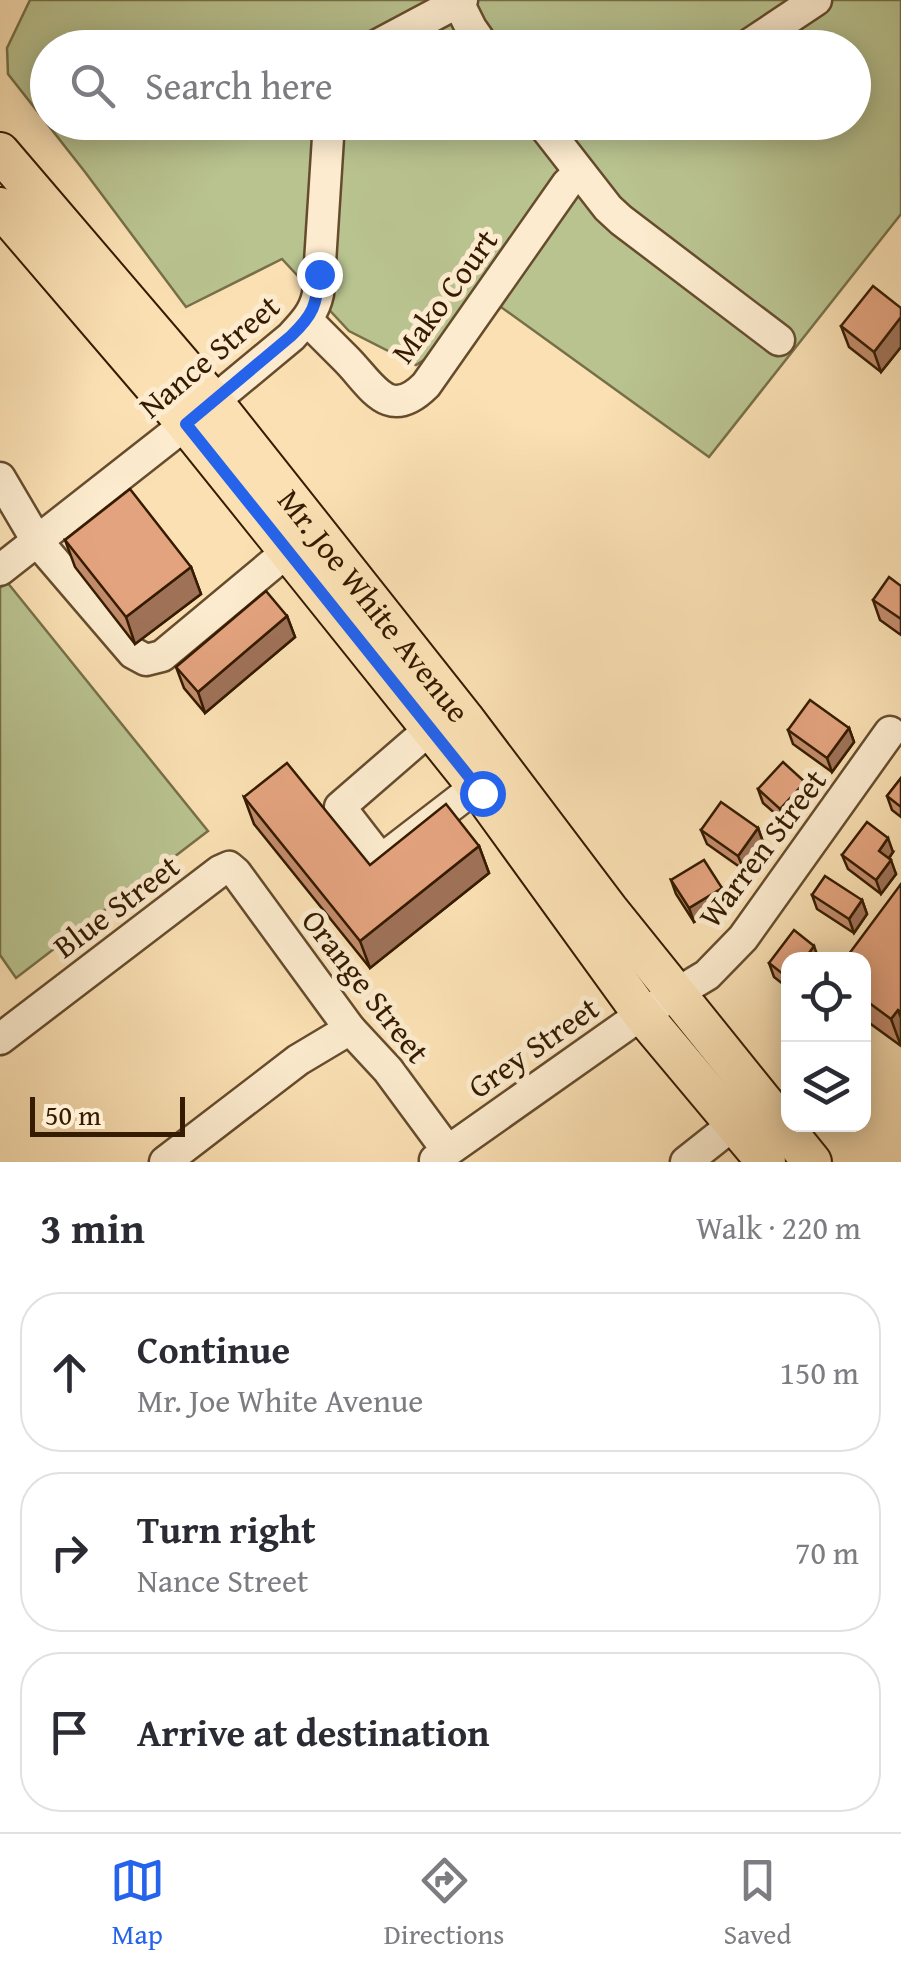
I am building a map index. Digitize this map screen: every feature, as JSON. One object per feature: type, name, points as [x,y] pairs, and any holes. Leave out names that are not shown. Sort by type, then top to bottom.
[{"type":"main road","name":"Mr. Joe White Avenue","points":[[0,152],[200,412],[464,718],[609,910],[812,1162]]},
{"type":"main road","name":"Mr. Joe White Avenue","points":[[0,207],[200,412],[288,551],[476,786],[642,1014],[766,1162]]},
{"type":"street","points":[[771,30],[816,0]]},
{"type":"street","points":[[406,30],[460,1],[472,30]]},
{"type":"street","name":"Nance Street","points":[[0,570],[200,412],[306,320],[318,294],[328,140]]},
{"type":"street","points":[[555,140],[621,220],[779,340]]},
{"type":"street","name":"Mako Court","points":[[306,320],[379,396],[394,401],[408,399],[426,385],[579,172]]},
{"type":"street","points":[[0,478],[37,541],[133,654],[146,660],[162,656],[288,551]]},
{"type":"street","points":[[430,729],[340,807],[381,860],[476,786]]},
{"type":"street","name":"Warren Street","points":[[676,994],[708,975],[743,938],[890,732]]},
{"type":"street","name":"Orange Street","points":[[229,868],[236,872],[350,1029],[388,1070],[440,1156]]},
{"type":"street","name":"Blue Street","points":[[0,1038],[229,868]]},
{"type":"street","name":"Grey Street","points":[[440,1156],[676,994]]},
{"type":"street","points":[[164,1162],[298,1060],[350,1029]]},
{"type":"street","points":[[686,1162],[734,1124]]},
{"type":"green space","points":[[30,0],[901,0],[901,214],[709,457],[501,307],[476,331],[469,331],[416,365],[349,331],[282,259],[186,307],[60,140],[871,140],[871,30],[30,30],[30,102],[8,74],[7,48]]},
{"type":"green space","points":[[7,582],[208,831],[16,978],[0,955],[0,588]]},
{"type":"building","points":[[873,286],[901,308],[901,317],[874,352],[841,326]]},
{"type":"building","points":[[130,489],[191,567],[126,617],[65,540]]},
{"type":"building","points":[[889,577],[901,586],[901,619],[873,600]]},
{"type":"building","points":[[266,591],[287,616],[198,692],[176,667]]},
{"type":"building","points":[[810,700],[849,728],[827,758],[788,730]]},
{"type":"building","points":[[783,762],[805,782],[780,809],[758,789]]},
{"type":"building","points":[[287,763],[370,865],[446,804],[479,846],[360,941],[244,797]]},
{"type":"building","points":[[901,778],[901,807],[887,796]]},
{"type":"building","points":[[721,802],[758,828],[738,856],[701,830]]},
{"type":"building","points":[[867,822],[888,838],[879,851],[891,860],[876,880],[842,855]]},
{"type":"building","points":[[704,860],[722,888],[689,908],[671,880]]},
{"type":"building","points":[[825,876],[862,900],[849,919],[812,895]]},
{"type":"building","points":[[901,884],[901,1012],[898,1010],[891,1019],[871,1004],[871,952],[850,952]]},
{"type":"building","points":[[794,930],[814,946],[810,952],[781,952],[781,972],[769,963]]},
{"type":"route","points":[[319,274],[316,305],[306,320],[186,424],[482,793]]}]
